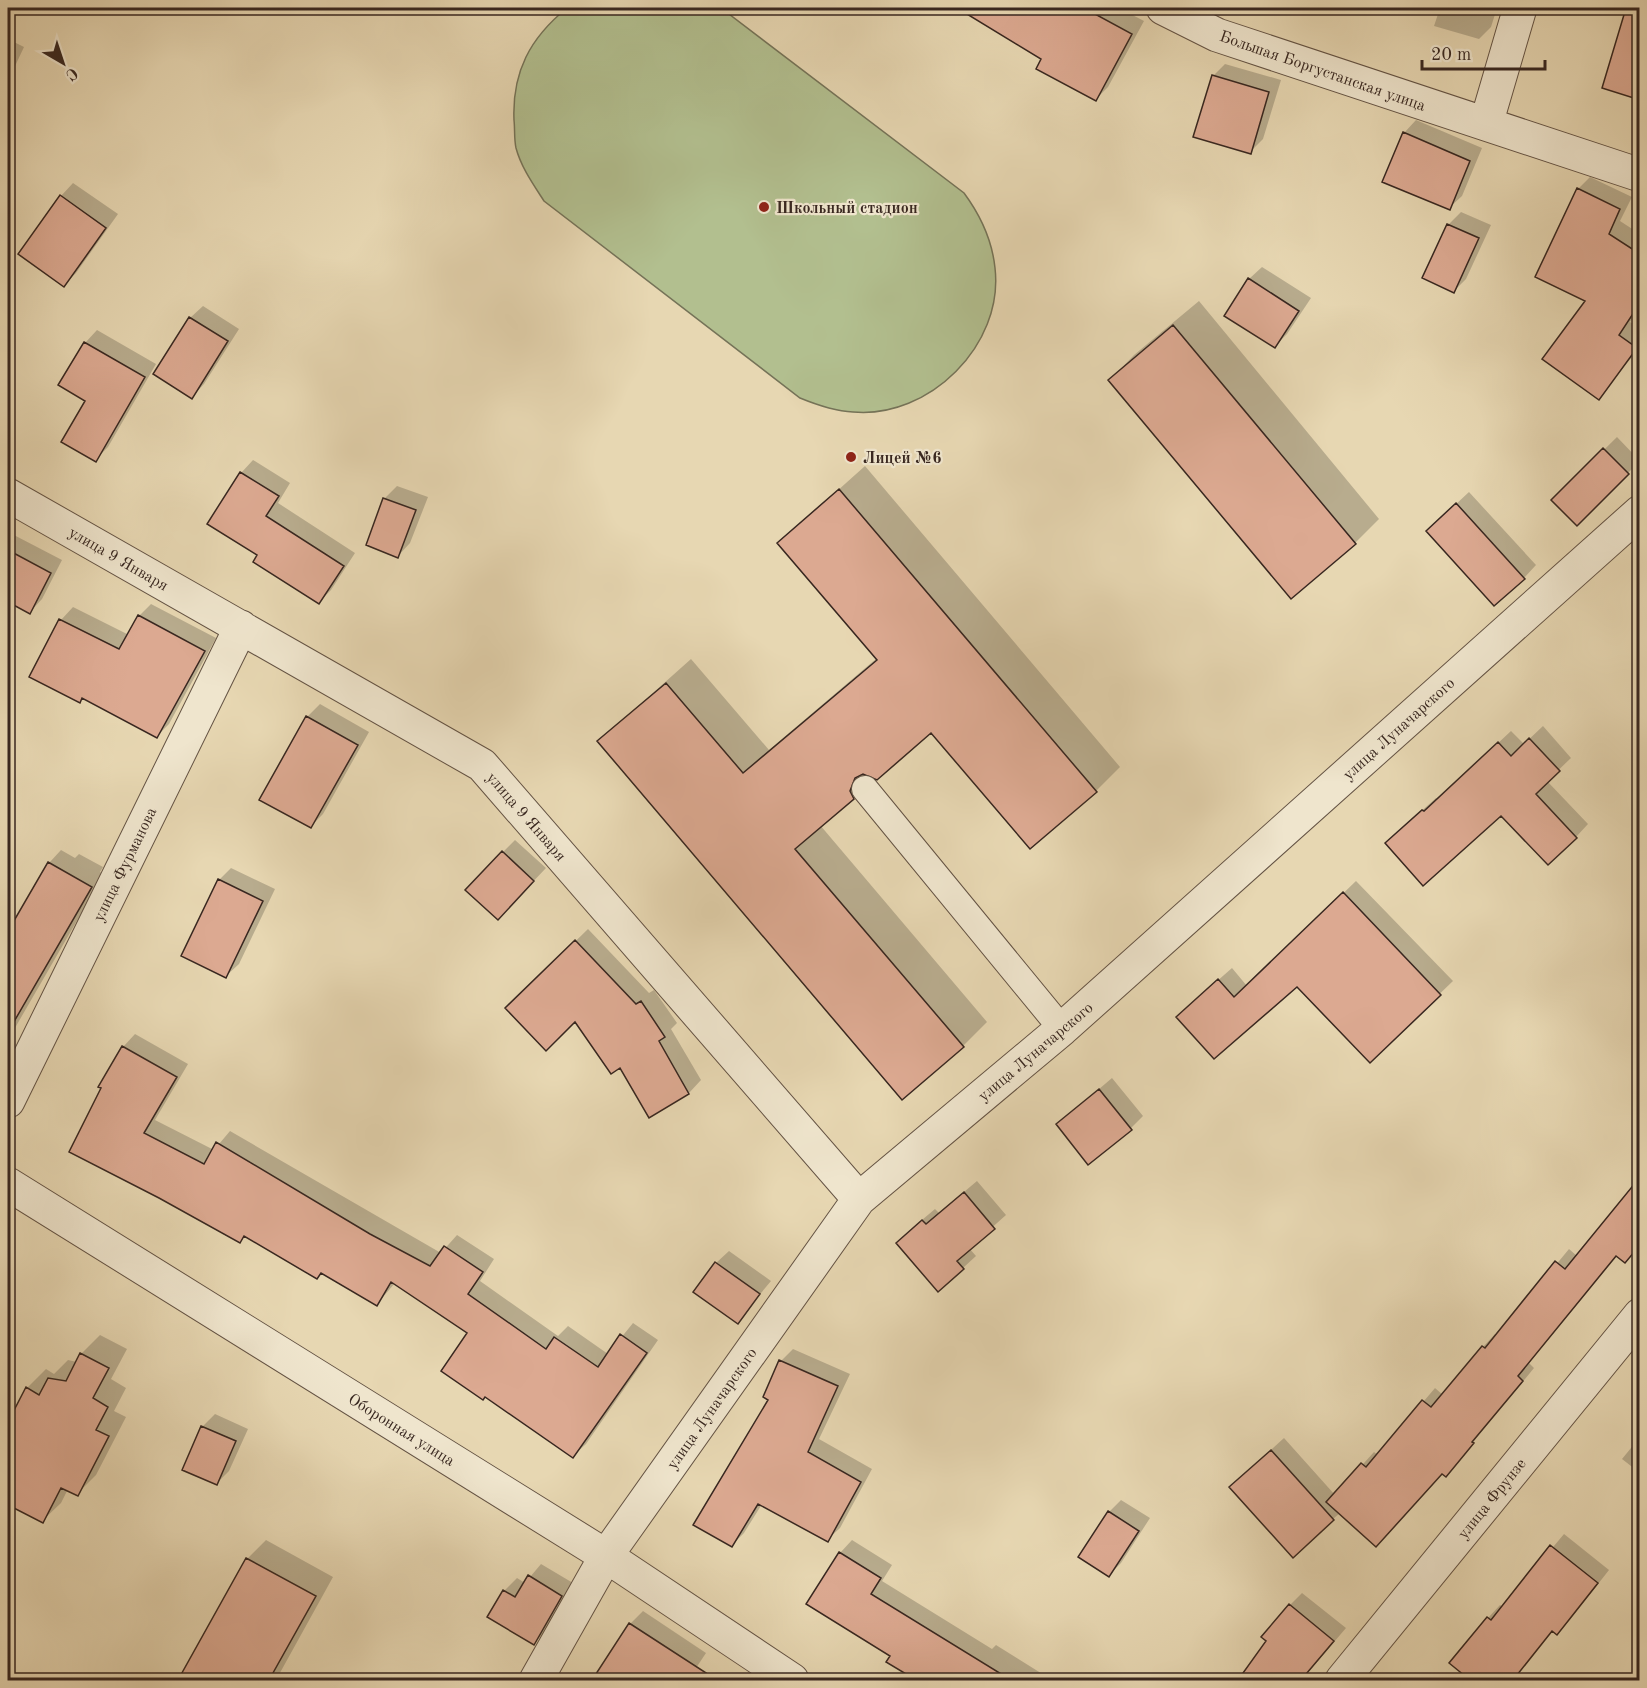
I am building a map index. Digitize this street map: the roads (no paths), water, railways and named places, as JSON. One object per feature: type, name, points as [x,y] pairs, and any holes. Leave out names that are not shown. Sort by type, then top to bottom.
[{"type":"street","name":"Большая Боргустанская улица","points":[[1163,8],[1217,35],[1640,175]]},
{"type":"street","points":[[1486,124],[1520,8]]},
{"type":"street","name":"улица 9 Января","points":[[8,495],[482,765],[859,1199]]},
{"type":"street","name":"улица Луначарского","points":[[536,1680],[606,1556],[859,1199],[1062,1029],[1640,512]]},
{"type":"street","name":"улица Фурманова","points":[[8,1101],[240,627]]},
{"type":"street","name":"Оборонная улица","points":[[8,1184],[606,1556],[792,1680]]},
{"type":"street","name":"улица Фрунзе","points":[[1342,1680],[1640,1315]]},
{"type":"lane","points":[[866,789],[1062,1029]]},
{"type":"place","name":"Школьный стадион","points":[[764,207]]},
{"type":"place","name":"Лицей №6","points":[[851,457]]}]
